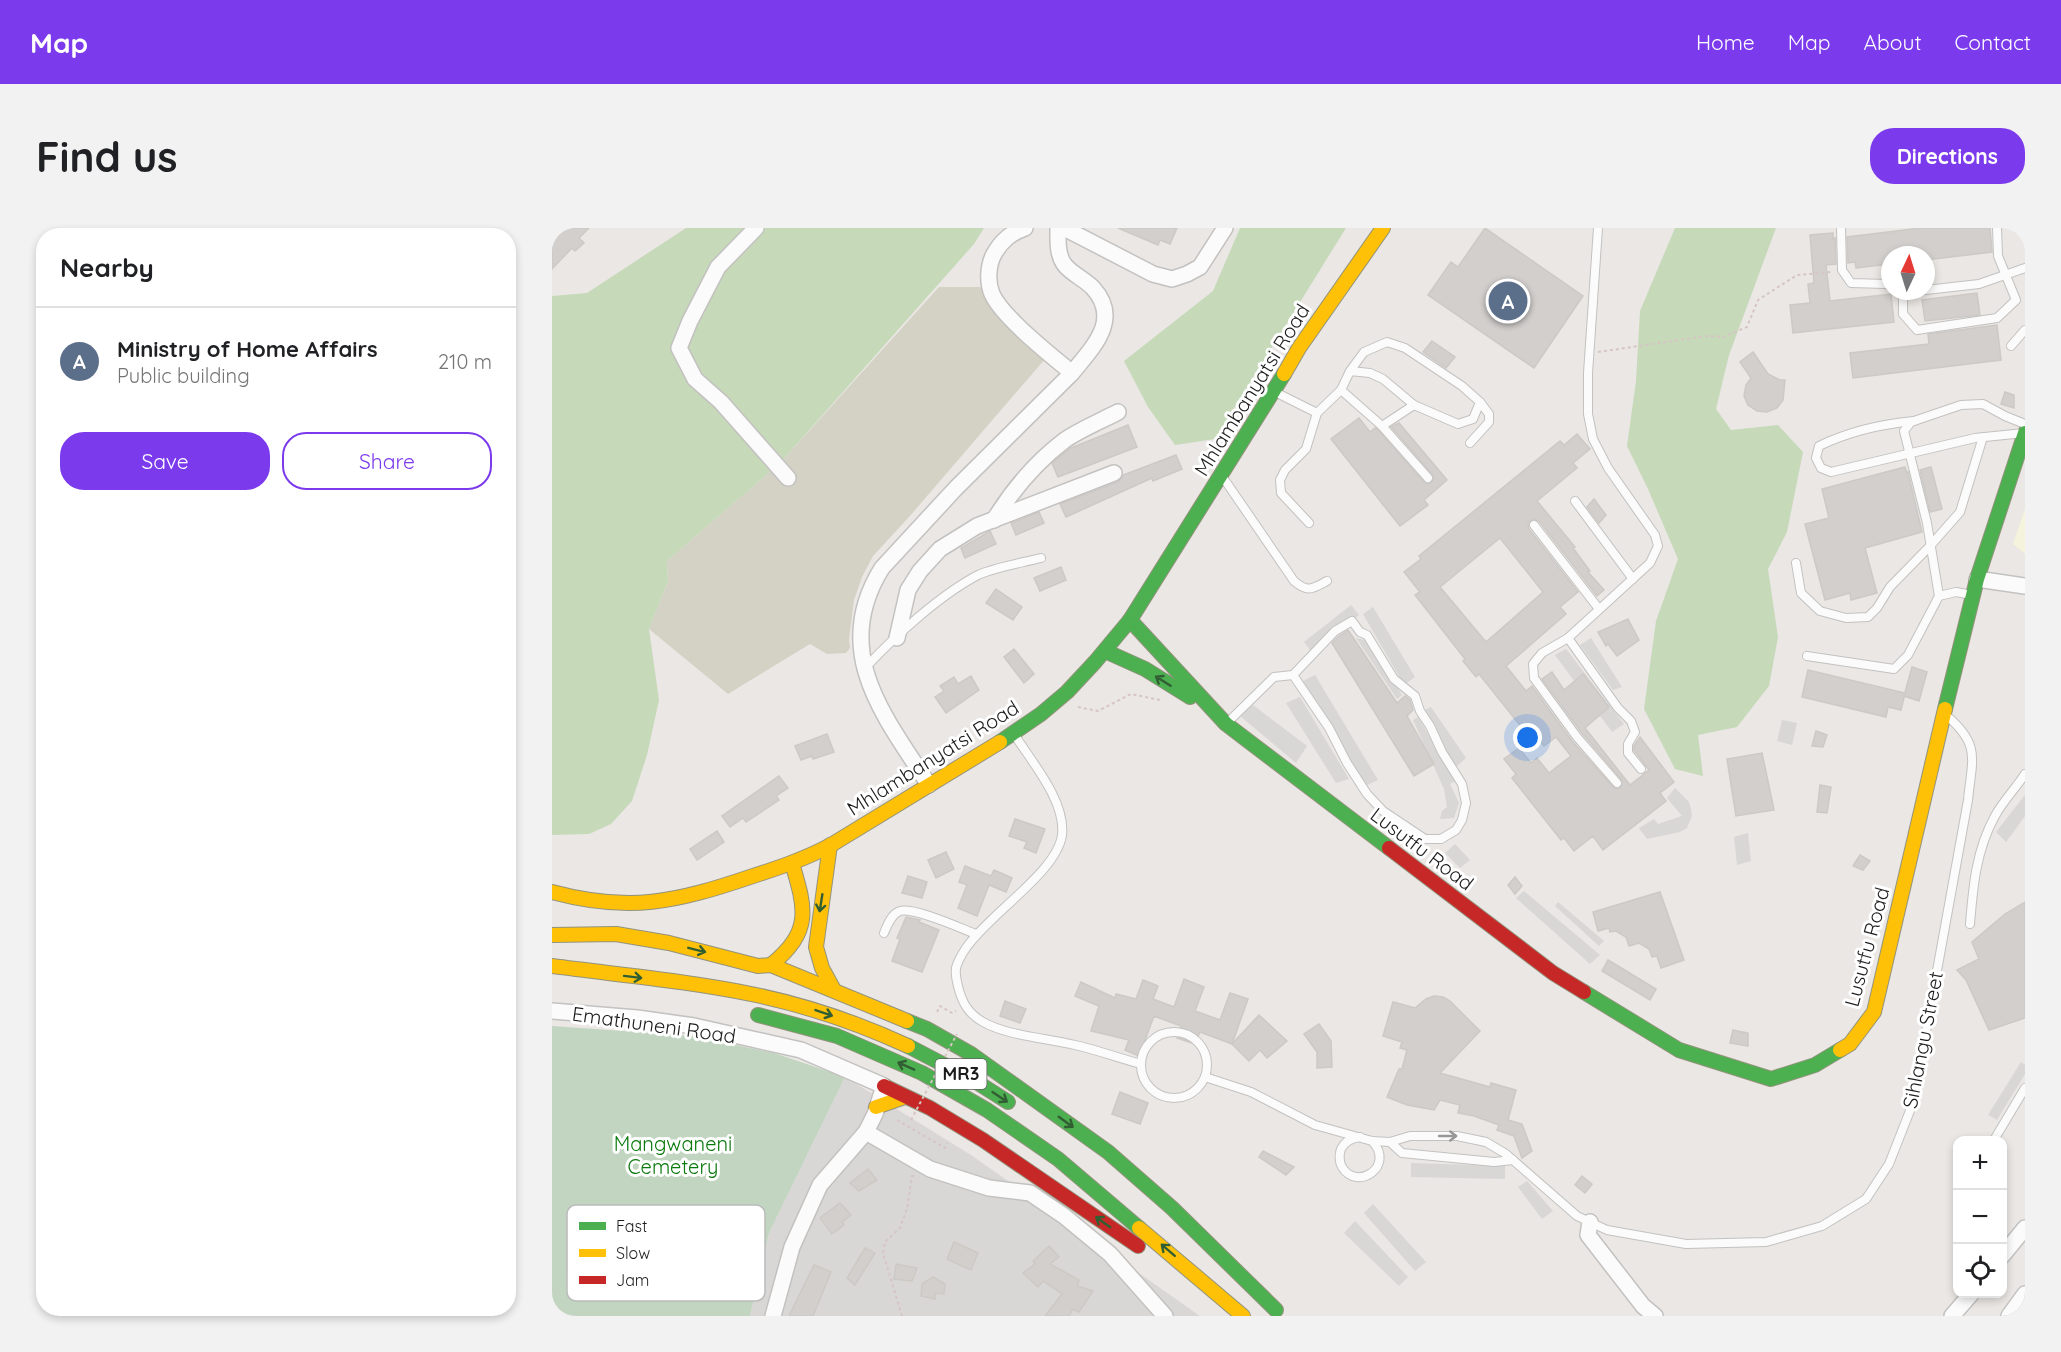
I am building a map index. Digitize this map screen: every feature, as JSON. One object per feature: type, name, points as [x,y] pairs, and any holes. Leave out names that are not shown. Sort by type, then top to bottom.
[{"type":"main road","name":"Mhlambanyatsi Road","points":[[552,892],[569,898],[604,904],[643,904],[689,897],[792,863],[830,845],[986,752],[1054,702],[1105,651],[1130,620],[1274,392],[1299,348],[1383,228]]},
{"type":"main road","name":"Lusutfu Road","points":[[1130,620],[1226,724],[1553,973],[1679,1050],[1771,1079],[1815,1065],[1851,1044],[1874,1012],[1977,579],[2025,433]]},
{"type":"main road","name":"Lusutfu Road","points":[[1105,651],[1145,669],[1213,711]]},
{"type":"main road","points":[[830,845],[816,947],[822,968],[834,990]]},
{"type":"main road","points":[[771,965],[790,949],[799,934],[804,916],[803,899],[792,863]]},
{"type":"main road","points":[[552,935],[616,934],[669,943],[758,966],[771,965],[927,1029],[971,1054],[1108,1152],[1172,1208],[1280,1313]]},
{"type":"main road","name":"MR3","points":[[552,966],[721,988],[818,1011],[895,1039],[979,1083],[1018,1109]]},
{"type":"main road","name":"MR3","points":[[749,1013],[837,1036],[922,1073],[987,1110],[1058,1159],[1243,1316]]},
{"type":"main road","points":[[884,1086],[927,1107],[1013,1159],[1237,1316]]},
{"type":"main road","points":[[876,1107],[904,1097]]},
{"type":"main road","points":[[1169,1225],[1280,1313]]},
{"type":"street","points":[[756,228],[718,267],[690,321],[679,348],[695,379],[721,402],[788,478]]},
{"type":"street","points":[[1025,228],[1011,233],[997,249],[991,261],[989,275],[992,293],[1001,308],[1035,342],[1072,373]]},
{"type":"street","points":[[929,785],[878,706],[860,650],[865,603],[872,583],[882,568],[956,488],[1072,373],[1100,338],[1105,317],[1102,304],[1094,288],[1064,264],[1059,252],[1059,228],[1066,229],[1153,274],[1172,279],[1200,267],[1225,228]]},
{"type":"street","points":[[994,520],[1006,499],[1032,468],[1066,440],[1118,412]]},
{"type":"street","points":[[897,638],[908,590],[920,571],[940,549],[977,526],[1114,473]]},
{"type":"street","points":[[1977,579],[2025,586]]},
{"type":"street","name":"Emathuneni Road","points":[[552,1011],[637,1018],[694,1026],[752,1038],[801,1050],[884,1086]]},
{"type":"street","points":[[773,1316],[792,1247],[820,1185],[866,1132],[884,1086]]},
{"type":"street","points":[[866,1132],[930,1169],[989,1188],[1030,1193],[1064,1216],[1110,1254],[1146,1298],[1165,1316]]},
{"type":"street","points":[[1590,1222],[1588,1235],[1644,1306],[1655,1316]]},
{"type":"street","points":[[2007,1250],[2025,1228]]},
{"type":"street","points":[[2009,1316],[2025,1294]]},
{"type":"street","points":[[1952,1316],[1967,1298]]},
{"type":"lane","points":[[1598,228],[1588,414],[1593,439],[1608,468],[1655,535],[1658,546],[1650,563],[1568,638],[1542,653],[1533,664],[1534,678],[1577,737],[1617,783]]},
{"type":"lane","points":[[1841,228],[1842,270],[1851,283],[1881,284]]},
{"type":"lane","points":[[1902,300],[1903,314],[1917,330],[1997,318],[2016,300],[1998,256],[1997,228]]},
{"type":"lane","points":[[1935,289],[1979,284],[2025,268]]},
{"type":"lane","points":[[2012,346],[2025,330]]},
{"type":"lane","points":[[1309,523],[1281,494],[1280,480],[1285,470],[1306,449],[1317,413],[1341,390],[1350,371],[1364,352],[1387,342],[1405,348],[1462,386],[1480,402],[1489,414],[1489,422],[1470,443]]},
{"type":"lane","points":[[1350,371],[1370,373],[1383,379],[1414,405],[1458,424],[1473,419],[1480,402]]},
{"type":"lane","points":[[1341,390],[1382,426],[1428,478]]},
{"type":"lane","points":[[1274,392],[1317,413]]},
{"type":"lane","points":[[2025,424],[1983,404],[1962,405],[1914,421],[1835,438],[1819,446],[1816,458],[1821,468],[1831,472],[1983,437],[2025,433]]},
{"type":"lane","points":[[1382,426],[1414,405]]},
{"type":"lane","points":[[1808,656],[1894,669],[1908,655],[1939,596],[1927,523],[1904,431],[1914,421]]},
{"type":"lane","points":[[1796,563],[1801,593],[1820,611],[1846,618],[1868,617],[1877,608],[1890,586],[1930,546],[1959,512],[1983,437]]},
{"type":"lane","points":[[1221,474],[1294,581],[1302,588],[1311,589],[1327,581]]},
{"type":"lane","points":[[1575,501],[1632,579]]},
{"type":"lane","points":[[1534,525],[1599,609]]},
{"type":"lane","points":[[865,668],[934,604],[980,574],[1041,558]]},
{"type":"lane","points":[[1939,596],[1956,592],[1973,595]]},
{"type":"lane","points":[[1226,724],[1274,677],[1293,675],[1335,632],[1352,621],[1360,632],[1367,636],[1394,679],[1415,696],[1420,711],[1462,784],[1466,803],[1462,820],[1456,830],[1441,839],[1425,839],[1383,811],[1367,794],[1347,763],[1329,728],[1293,675]]},
{"type":"lane","points":[[1568,638],[1618,708],[1631,721],[1635,732],[1628,744],[1628,753],[1641,769]]},
{"type":"lane","name":"Sihlangu Street","points":[[1205,1077],[1251,1092],[1315,1125],[1362,1137],[1372,1142],[1390,1142],[1410,1136],[1457,1136],[1486,1142],[1513,1160],[1577,1216],[1607,1230],[1686,1244],[1766,1242],[1822,1226],[1866,1198],[1872,1190],[1889,1164],[1913,1103],[1968,800],[1973,752],[1963,730],[1944,713]]},
{"type":"lane","points":[[1013,733],[1052,794],[1061,816],[1062,835],[1056,853],[1036,876],[976,933],[960,957],[956,968],[956,981],[962,1000],[969,1012],[984,1022],[1011,1031],[1078,1045],[1141,1064]]},
{"type":"lane","points":[[1970,924],[1973,887],[1983,839],[1996,813],[2025,774]]},
{"type":"lane","points":[[884,933],[892,916],[899,911],[914,911],[976,933]]},
{"type":"lane","points":[[1176,1032],[1186,1034],[1195,1039],[1207,1057],[1208,1067],[1205,1077],[1200,1086],[1185,1096],[1167,1098],[1151,1089],[1145,1082],[1141,1073],[1143,1053],[1156,1037],[1176,1032]]},
{"type":"lane","points":[[1996,1136],[2025,1088]]},
{"type":"lane","points":[[1362,1137],[1350,1140],[1341,1149],[1343,1168],[1352,1176],[1365,1177],[1376,1170],[1379,1164],[1379,1152],[1372,1142]]},
{"type":"lane","name":"Sihlangu Street","points":[[1390,1142],[1402,1153],[1494,1162],[1513,1160]]},
{"type":"path","points":[[1590,354],[1707,336],[1723,337],[1747,327],[1758,300],[1797,276],[1842,270]]},
{"type":"path","points":[[1054,702],[1098,711],[1131,694],[1163,701]]},
{"type":"path","points":[[911,1120],[957,1034]]},
{"type":"path","points":[[899,1122],[945,1148],[948,1142]]},
{"type":"path","points":[[902,1316],[883,1253],[885,1242],[900,1228],[908,1209],[912,1176],[930,1169]]},
{"type":"shaded area","points":[[939,287],[980,287],[1045,359],[873,556],[854,600],[850,648],[846,653],[827,654],[810,644],[728,694],[649,629],[668,581],[667,561],[780,463]]},
{"type":"shaded area","points":[[2025,509],[2025,554],[2013,544]]},
{"type":"shaded area","points":[[1351,605],[1359,615],[1311,651],[1304,642]]},
{"type":"shaded area","points":[[1373,607],[1415,677],[1404,685],[1363,614]]},
{"type":"shaded area","points":[[1356,638],[1365,640],[1402,695],[1397,699]]},
{"type":"shaded area","points":[[1591,638],[1622,687],[1613,690],[1580,645]]},
{"type":"shaded area","points":[[1566,649],[1624,724],[1612,732],[1555,655]]},
{"type":"shaded area","points":[[1315,675],[1378,780],[1365,786],[1303,681]]},
{"type":"shaded area","points":[[1300,697],[1349,779],[1336,783],[1286,703]]},
{"type":"shaded area","points":[[1253,705],[1307,746],[1296,763],[1239,715]]},
{"type":"shaded area","points":[[1431,707],[1466,758],[1456,767],[1423,711]]},
{"type":"shaded area","points":[[1418,717],[1455,781],[1450,784],[1459,803],[1454,818],[1440,819],[1442,811],[1447,807],[1444,789],[1413,720]]},
{"type":"shaded area","points":[[1782,720],[1797,723],[1792,745],[1777,741]]},
{"type":"shaded area","points":[[1675,788],[1689,802],[1692,816],[1687,828],[1680,832],[1647,839],[1639,828],[1654,819],[1658,824],[1682,816],[1667,798]]},
{"type":"shaded area","points":[[2025,795],[2025,816],[2006,842],[1996,832]]},
{"type":"shaded area","points":[[1748,833],[1751,861],[1737,865],[1734,837]]},
{"type":"shaded area","points":[[1455,844],[1470,860],[1460,868],[1445,853]]},
{"type":"shaded area","points":[[1524,891],[1600,955],[1590,964],[1516,898]]},
{"type":"shaded area","points":[[1558,902],[1604,941],[1599,946],[1555,906]]},
{"type":"shaded area","points":[[2021,1062],[2025,1065],[2025,1074],[1997,1120],[1988,1115]]},
{"type":"shaded area","points":[[845,1077],[971,1155],[1200,1316],[750,1316],[753,1301],[765,1301],[765,1250],[769,1233]]},
{"type":"shaded area","points":[[1411,1163],[1505,1166],[1505,1179],[1411,1177]]},
{"type":"shaded area","points":[[1527,1181],[1553,1211],[1542,1219],[1518,1187]]},
{"type":"shaded area","points":[[1373,1204],[1426,1262],[1415,1271],[1364,1213]]},
{"type":"shaded area","points":[[1355,1221],[1408,1277],[1399,1286],[1344,1233]]},
{"type":"green space","points":[[686,228],[984,228],[974,244],[780,463],[667,561],[668,581],[649,629],[659,700],[647,755],[632,801],[611,824],[589,834],[552,835],[552,296],[587,293]]},
{"type":"green space","points":[[1240,228],[1346,228],[1215,439],[1175,445],[1148,407],[1124,361],[1213,291]]},
{"type":"green space","points":[[1675,228],[1776,228],[1729,355],[1716,409],[1731,430],[1778,425],[1803,452],[1787,532],[1768,569],[1778,637],[1769,686],[1737,727],[1698,735],[1703,776],[1675,769],[1644,709],[1656,621],[1678,559],[1627,446],[1636,381],[1640,311]]},
{"type":"green space","name":"Mangwaneni Cemetery","points":[[552,1026],[693,1036],[774,1053],[845,1077],[769,1233],[765,1250],[765,1205],[567,1205],[567,1301],[753,1301],[750,1316],[552,1316]]},
{"type":"building","points":[[556,228],[589,228],[579,238],[584,243],[575,251],[572,248],[552,269],[552,232]]},
{"type":"building","points":[[1118,228],[1177,228],[1170,244],[1160,240],[1158,245]]},
{"type":"building","points":[[1485,228],[1583,296],[1534,368],[1428,295],[1451,262],[1458,267]]},
{"type":"building","points":[[1921,228],[1990,228],[1992,252],[1935,259],[1935,246],[1881,246],[1881,265],[1856,268],[1855,262],[1848,263],[1847,237]]},
{"type":"building","points":[[1833,233],[1833,239],[1835,238],[1836,264],[1826,265],[1830,301],[1881,295],[1881,300],[1892,300],[1894,322],[1793,333],[1790,305],[1810,303],[1808,284],[1814,283],[1810,235]]},
{"type":"building","points":[[1977,293],[1980,315],[1925,321],[1922,300]]},
{"type":"building","points":[[1997,325],[2001,360],[1853,378],[1850,353],[1929,344],[1928,334]]},
{"type":"building","points":[[1432,341],[1455,357],[1446,368],[1423,352]]},
{"type":"building","points":[[1753,352],[1768,374],[1785,380],[1783,400],[1777,408],[1767,412],[1757,411],[1748,405],[1744,396],[1746,385],[1751,378],[1740,362]]},
{"type":"building","points":[[2005,392],[2014,395],[2014,408],[2001,404]]},
{"type":"building","points":[[1359,418],[1370,432],[1375,428],[1378,430],[1424,482],[1431,483],[1434,479],[1432,474],[1391,427],[1399,423],[1447,480],[1424,500],[1428,505],[1400,526],[1331,439]]},
{"type":"building","points":[[1128,425],[1137,447],[1058,477],[1052,463],[1071,448]]},
{"type":"building","points":[[1577,434],[1590,449],[1573,463],[1577,468],[1537,501],[1575,547],[1573,548],[1590,571],[1588,572],[1604,590],[1597,596],[1539,521],[1534,519],[1530,521],[1529,529],[1578,592],[1560,607],[1566,614],[1506,666],[1526,691],[1532,686],[1572,741],[1613,787],[1618,789],[1621,787],[1622,780],[1582,733],[1542,679],[1552,672],[1564,690],[1583,674],[1609,707],[1585,728],[1630,785],[1649,770],[1634,750],[1640,737],[1674,782],[1660,793],[1666,801],[1603,850],[1593,836],[1574,851],[1564,838],[1561,840],[1512,778],[1516,774],[1504,759],[1519,748],[1531,763],[1537,758],[1549,773],[1571,756],[1556,737],[1544,746],[1531,730],[1527,734],[1479,674],[1476,677],[1463,661],[1465,659],[1415,595],[1420,592],[1404,572],[1421,559],[1419,556],[1560,441],[1564,445]],"holes":[[[1500,538],[1543,592],[1486,642],[1440,587]]]},
{"type":"building","points":[[1176,455],[1182,469],[1153,481],[1152,478],[1066,517],[1060,504],[1118,482],[1123,475]]},
{"type":"building","points":[[1905,467],[1922,532],[1865,548],[1877,593],[1851,600],[1850,593],[1825,600],[1805,524],[1829,518],[1822,489]]},
{"type":"building","points":[[1931,467],[1942,509],[1930,512],[1920,470]]},
{"type":"building","points":[[1594,499],[1606,515],[1599,523],[1587,507]]},
{"type":"building","points":[[1039,512],[1044,523],[1016,535],[1011,523]]},
{"type":"building","points":[[990,531],[996,544],[965,558],[961,548]]},
{"type":"building","points":[[1061,567],[1066,580],[1040,591],[1034,578]]},
{"type":"building","points":[[996,589],[1022,607],[1013,620],[986,603]]},
{"type":"building","points":[[1628,619],[1639,640],[1617,656],[1608,644],[1606,646],[1598,632]]},
{"type":"building","points":[[1348,630],[1397,703],[1405,696],[1410,700],[1413,710],[1407,716],[1434,764],[1414,776],[1332,643]]},
{"type":"building","points":[[1014,649],[1034,674],[1024,683],[1004,657]]},
{"type":"building","points":[[1912,667],[1927,672],[1919,701],[1904,696]]},
{"type":"building","points":[[1808,670],[1905,693],[1901,710],[1888,707],[1886,717],[1802,697]]},
{"type":"building","points":[[971,676],[979,690],[946,713],[935,697],[944,691],[940,686],[954,677],[958,684]]},
{"type":"building","points":[[1816,731],[1827,735],[1823,747],[1812,746]]},
{"type":"building","points":[[827,734],[834,752],[813,759],[812,756],[801,760],[795,746]]},
{"type":"building","points":[[1762,753],[1774,810],[1736,816],[1727,759]]},
{"type":"building","points":[[779,776],[788,788],[776,796],[779,800],[746,822],[743,818],[730,827],[722,816]]},
{"type":"building","points":[[1820,785],[1831,787],[1827,813],[1817,812]]},
{"type":"building","points":[[1015,819],[1045,829],[1036,853],[1024,848],[1027,842],[1009,836]]},
{"type":"building","points":[[717,831],[724,842],[697,860],[690,849]]},
{"type":"building","points":[[946,852],[954,869],[936,878],[928,860]]},
{"type":"building","points":[[1860,855],[1870,861],[1863,870],[1853,866]]},
{"type":"building","points":[[965,866],[991,876],[994,870],[1012,878],[1006,892],[989,885],[977,916],[958,908],[967,885],[959,882]]},
{"type":"building","points":[[908,876],[927,882],[922,898],[902,893]]},
{"type":"building","points":[[1515,877],[1522,886],[1515,894],[1508,885]]},
{"type":"building","points":[[1660,892],[1684,960],[1661,968],[1657,956],[1652,957],[1649,949],[1639,943],[1629,946],[1626,937],[1616,931],[1610,932],[1609,928],[1598,931],[1593,912]]},
{"type":"building","points":[[2025,902],[2025,1018],[1989,1030],[1966,980],[1957,970],[1979,959],[1972,942],[2005,914]]},
{"type":"building","points":[[906,917],[920,920],[919,922],[939,930],[922,972],[892,961],[900,939],[897,938]]},
{"type":"building","points":[[1608,960],[1656,989],[1650,1000],[1602,971]]},
{"type":"building","points":[[1184,979],[1204,987],[1195,1011],[1220,1020],[1230,993],[1248,999],[1232,1044],[1200,1032],[1195,1044],[1177,1038],[1181,1026],[1154,1016],[1139,1056],[1125,1050],[1129,1040],[1091,1031],[1099,1006],[1075,996],[1081,982],[1115,998],[1116,994],[1136,999],[1143,980],[1158,986],[1153,999],[1174,1007]]},
{"type":"building","points":[[1434,996],[1450,1001],[1480,1031],[1440,1073],[1490,1087],[1491,1083],[1516,1090],[1508,1120],[1522,1124],[1532,1151],[1522,1158],[1514,1136],[1497,1130],[1499,1125],[1458,1113],[1460,1105],[1440,1100],[1434,1110],[1407,1105],[1387,1097],[1399,1069],[1402,1069],[1407,1050],[1400,1048],[1402,1042],[1383,1036],[1393,1002],[1415,1008]]},
{"type":"building","points":[[1005,1001],[1026,1009],[1020,1023],[1000,1016]]},
{"type":"building","points":[[1259,1015],[1287,1041],[1267,1058],[1260,1050],[1249,1061],[1232,1044]]},
{"type":"building","points":[[1319,1024],[1331,1041],[1332,1067],[1317,1068],[1317,1052],[1304,1034]]},
{"type":"building","points":[[1733,1030],[1748,1033],[1748,1046],[1730,1043]]},
{"type":"building","points":[[1120,1092],[1148,1103],[1140,1124],[1112,1114]]},
{"type":"building","points":[[1263,1151],[1294,1167],[1286,1175],[1259,1157]]},
{"type":"building","points":[[868,1169],[877,1180],[859,1191],[850,1183]]},
{"type":"building","points":[[1582,1176],[1592,1184],[1585,1193],[1575,1185]]},
{"type":"building","points":[[840,1203],[851,1215],[842,1222],[844,1225],[832,1234],[820,1218]]},
{"type":"building","points":[[954,1242],[978,1253],[971,1270],[947,1259]]},
{"type":"building","points":[[1049,1246],[1059,1257],[1050,1264],[1079,1280],[1077,1286],[1093,1291],[1079,1312],[1073,1309],[1069,1316],[1045,1316],[1062,1294],[1043,1281],[1038,1287],[1023,1273],[1035,1264],[1033,1261]]},
{"type":"building","points":[[865,1248],[875,1253],[855,1285],[847,1278]]},
{"type":"building","points":[[896,1264],[917,1268],[912,1281],[894,1279]]},
{"type":"building","points":[[814,1265],[831,1272],[813,1316],[789,1316]]},
{"type":"building","points":[[933,1277],[945,1284],[944,1294],[936,1293],[935,1299],[921,1296],[922,1284]]},
{"type":"traffic: fast","points":[[1000,742],[1041,714],[1067,692],[1130,620],[1284,374]]},
{"type":"traffic: fast","points":[[1945,709],[1977,579],[2025,433]]},
{"type":"traffic: fast","points":[[1130,620],[1226,724],[1389,848]]},
{"type":"traffic: fast","points":[[1105,651],[1145,669],[1190,697]]},
{"type":"traffic: fast","points":[[1584,992],[1679,1050],[1771,1079],[1815,1065],[1840,1050]]},
{"type":"traffic: fast","points":[[758,1015],[837,1036],[922,1073],[987,1110],[1058,1159],[1139,1228]]},
{"type":"traffic: fast","points":[[907,1021],[927,1029],[971,1054],[1108,1152],[1172,1208],[1276,1310]]},
{"type":"traffic: fast","points":[[908,1046],[975,1081],[1008,1102]]},
{"type":"traffic: slow","points":[[1284,374],[1299,348],[1383,228]]},
{"type":"traffic: slow","points":[[1840,1050],[1850,1044],[1874,1012],[1945,709]]},
{"type":"traffic: slow","points":[[552,892],[605,902],[652,902],[699,893],[771,870],[831,845],[1000,742]]},
{"type":"traffic: slow","points":[[830,845],[816,947],[822,968],[834,990]]},
{"type":"traffic: slow","points":[[771,965],[794,941],[802,919],[800,894],[792,863]]},
{"type":"traffic: slow","points":[[552,935],[616,934],[669,943],[758,966],[771,965],[907,1021]]},
{"type":"traffic: slow","points":[[552,966],[680,982],[756,995],[834,1016],[908,1046]]},
{"type":"traffic: slow","points":[[876,1107],[905,1097]]},
{"type":"traffic: slow","points":[[1139,1228],[1243,1316]]},
{"type":"traffic: jam","points":[[1389,848],[1553,973],[1584,992]]},
{"type":"traffic: jam","points":[[884,1086],[930,1108],[983,1140],[1138,1246]]},
{"type":"place","name":"Ministry of Home Affairs","points":[[1508,301]]}]
